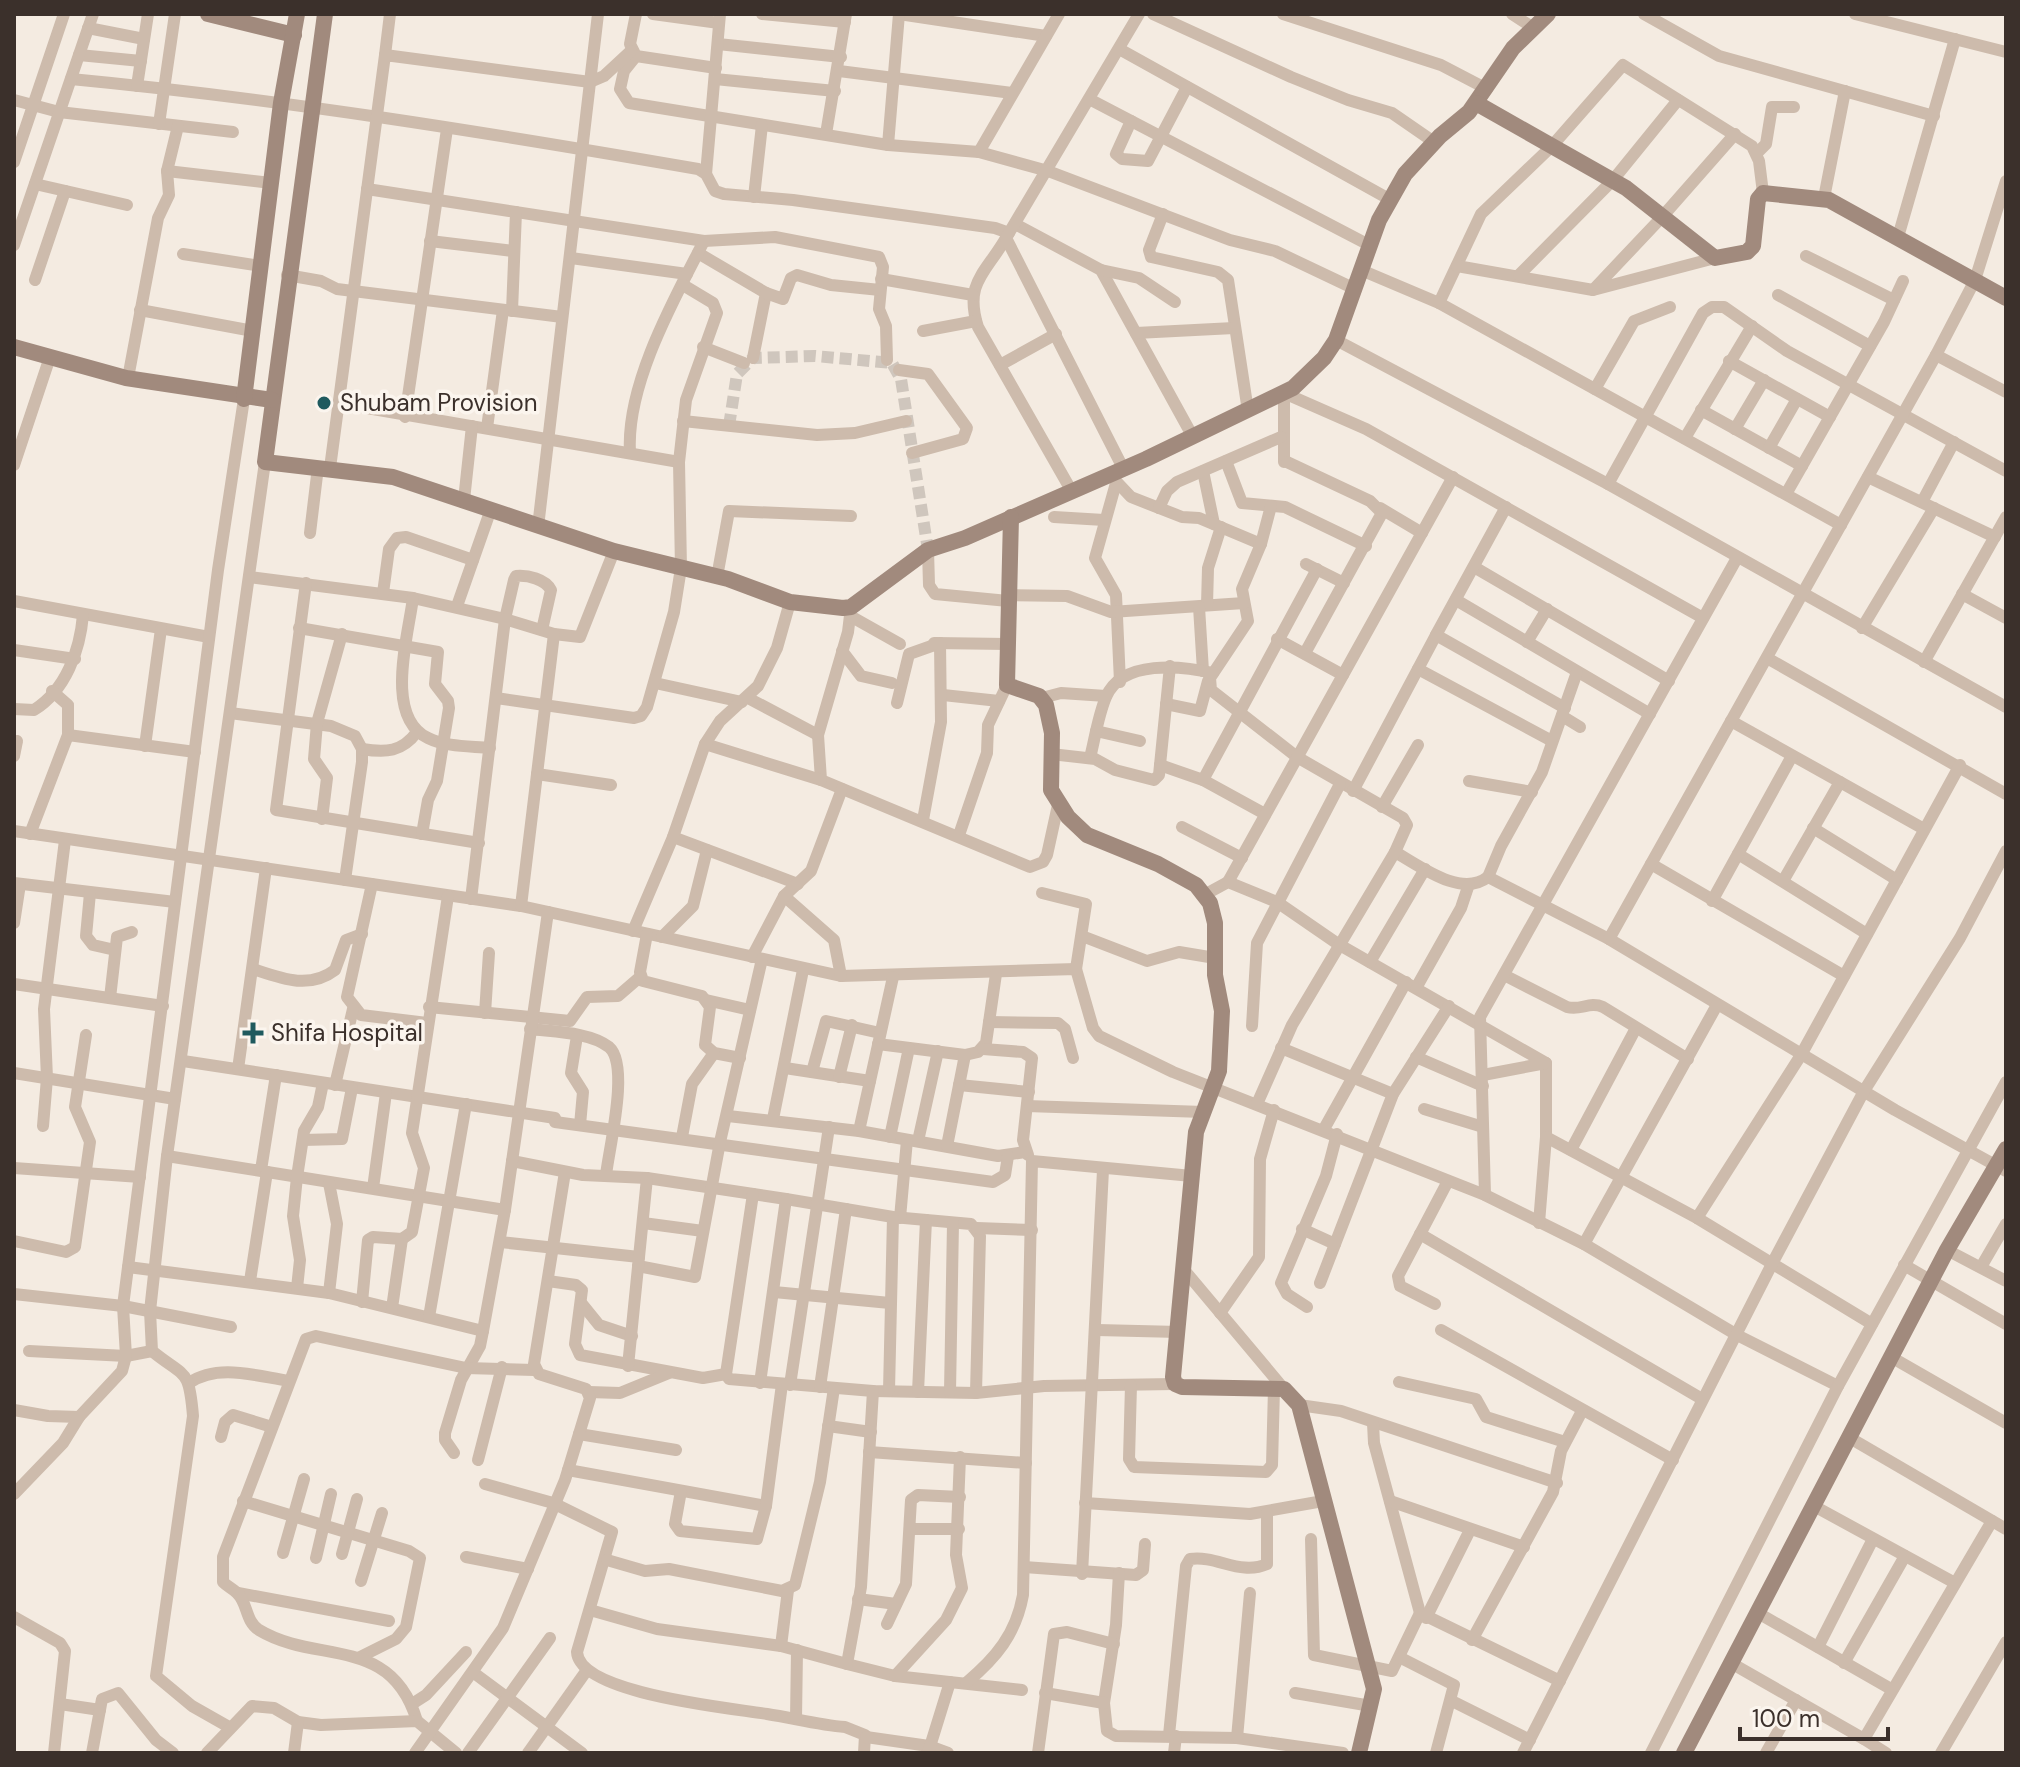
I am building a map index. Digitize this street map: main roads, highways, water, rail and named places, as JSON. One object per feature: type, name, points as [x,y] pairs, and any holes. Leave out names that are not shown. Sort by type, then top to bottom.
[{"type":"tunnel","points":[[729,426],[737,374],[753,358],[815,356],[892,363],[901,379],[928,550]]},
{"type":"place","name":"Shubam Provision","points":[[324,403]]},
{"type":"place","name":"Shifa Hospital","points":[[253,1033]]}]
